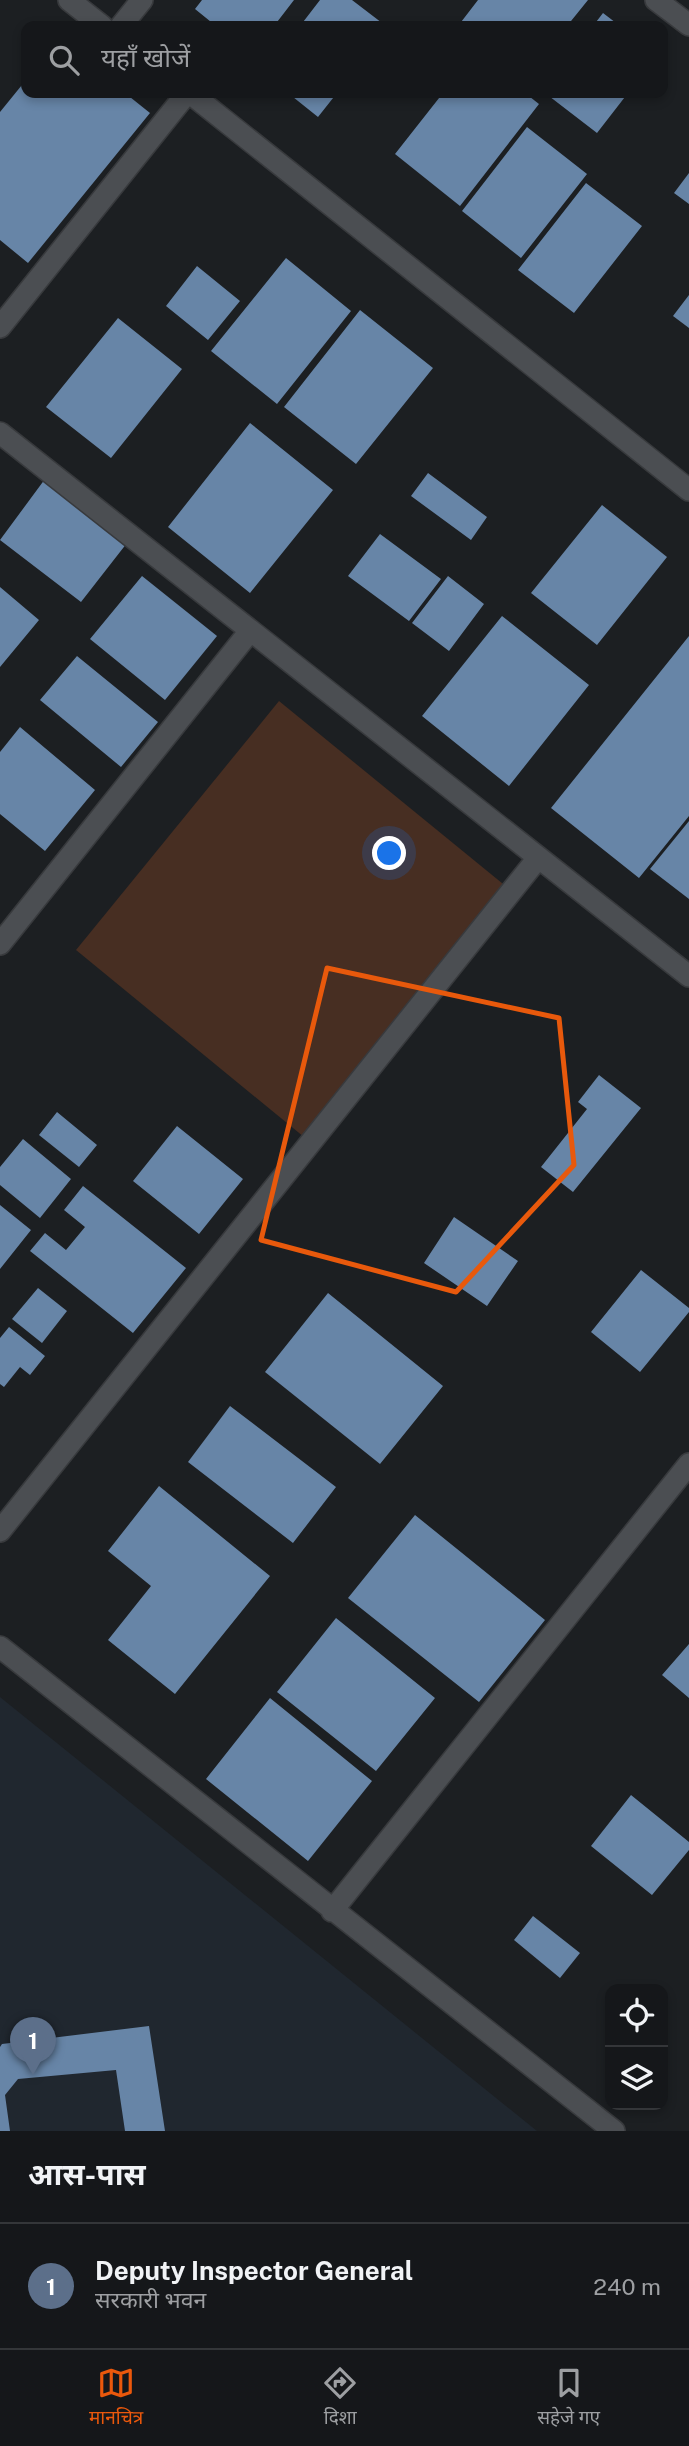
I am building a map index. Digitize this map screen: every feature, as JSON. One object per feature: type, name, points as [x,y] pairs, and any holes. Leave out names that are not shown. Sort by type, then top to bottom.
[{"type":"street","points":[[69,0],[96,21]]},
{"type":"street","points":[[125,21],[142,0]]},
{"type":"street","points":[[656,0],[689,25]]},
{"type":"street","points":[[0,327],[185,98]]},
{"type":"street","points":[[195,98],[689,490]]},
{"type":"street","points":[[0,432],[689,976]]},
{"type":"street","points":[[0,944],[250,631]]},
{"type":"street","points":[[0,1531],[538,858]]},
{"type":"street","points":[[332,1911],[689,1464]]},
{"type":"street","points":[[0,1647],[614,2131]]},
{"type":"highlighted area","points":[[327,968],[559,1018],[574,1165],[456,1292],[261,1240]]},
{"type":"shaded area","points":[[279,701],[508,888],[304,1137],[76,950]]},
{"type":"shaded area","points":[[0,1697],[537,2131],[0,2131]]},
{"type":"building","points":[[202,0],[294,0],[278,21],[210,21],[195,9]]},
{"type":"building","points":[[320,0],[352,0],[379,21],[304,21]]},
{"type":"building","points":[[478,0],[588,0],[571,21],[462,21]]},
{"type":"building","points":[[603,13],[613,21],[597,21]]},
{"type":"building","points":[[21,86],[21,98],[131,98],[150,113],[28,263],[0,240],[0,112]]},
{"type":"building","points":[[294,98],[333,98],[318,117]]},
{"type":"building","points":[[439,98],[531,98],[539,104],[460,206],[395,154]]},
{"type":"building","points":[[552,98],[624,98],[597,133]]},
{"type":"building","points":[[527,127],[587,174],[521,258],[462,211]]},
{"type":"building","points":[[689,173],[689,204],[674,193]]},
{"type":"building","points":[[586,183],[642,226],[574,313],[518,270]]},
{"type":"building","points":[[286,258],[351,311],[277,404],[211,351]]},
{"type":"building","points":[[197,266],[240,301],[208,340],[166,306]]},
{"type":"building","points":[[689,295],[689,328],[673,316]]},
{"type":"building","points":[[360,310],[433,368],[356,464],[284,407]]},
{"type":"building","points":[[118,318],[182,369],[111,458],[46,407]]},
{"type":"building","points":[[250,423],[333,490],[250,593],[168,527]]},
{"type":"building","points":[[428,473],[487,517],[471,540],[411,496]]},
{"type":"building","points":[[45,479],[127,543],[81,602],[0,540]]},
{"type":"building","points":[[602,505],[667,557],[597,645],[531,593]]},
{"type":"building","points":[[380,534],[441,579],[409,621],[348,576]]},
{"type":"building","points":[[142,576],[217,636],[165,700],[90,639]]},
{"type":"building","points":[[448,576],[484,604],[449,651],[412,623]]},
{"type":"building","points":[[0,587],[39,620],[0,667]]},
{"type":"building","points":[[502,616],[589,685],[509,786],[422,716]]},
{"type":"building","points":[[689,636],[689,816],[639,878],[551,808]]},
{"type":"building","points":[[77,656],[158,722],[121,767],[40,700]]},
{"type":"building","points":[[20,727],[95,790],[45,851],[0,814],[0,752]]},
{"type":"building","points":[[689,821],[689,899],[650,869]]},
{"type":"building","points":[[599,1075],[641,1108],[573,1192],[541,1167],[587,1109],[578,1102]]},
{"type":"building","points":[[57,1112],[97,1145],[79,1167],[39,1135]]},
{"type":"building","points":[[177,1126],[243,1179],[199,1234],[133,1181]]},
{"type":"building","points":[[23,1139],[71,1179],[40,1218],[0,1185],[0,1167]]},
{"type":"building","points":[[83,1186],[186,1268],[133,1333],[30,1251],[45,1233],[66,1250],[85,1227],[64,1210]]},
{"type":"building","points":[[0,1205],[31,1230],[0,1269]]},
{"type":"building","points":[[454,1217],[518,1261],[487,1306],[424,1263]]},
{"type":"building","points":[[641,1270],[689,1308],[689,1312],[640,1372],[591,1332]]},
{"type":"building","points":[[38,1288],[67,1311],[42,1343],[12,1319]]},
{"type":"building","points":[[328,1293],[443,1386],[380,1464],[265,1372]]},
{"type":"building","points":[[9,1327],[45,1356],[30,1375],[20,1367],[4,1387],[0,1384],[0,1338]]},
{"type":"building","points":[[230,1406],[336,1487],[293,1543],[188,1462]]},
{"type":"building","points":[[159,1486],[270,1576],[175,1694],[108,1640],[151,1586],[108,1551]]},
{"type":"building","points":[[415,1515],[545,1620],[479,1702],[348,1598]]},
{"type":"building","points":[[336,1618],[435,1698],[376,1771],[277,1692]]},
{"type":"building","points":[[689,1644],[689,1698],[662,1675]]},
{"type":"building","points":[[270,1698],[372,1781],[308,1861],[206,1779]]},
{"type":"building","points":[[631,1795],[689,1842],[689,1850],[652,1895],[591,1846]]},
{"type":"building","points":[[533,1916],[580,1953],[560,1978],[514,1940]]},
{"type":"building","points":[[149,2026],[165,2131],[125,2131],[116,2070],[18,2079],[5,2095],[10,2131],[0,2131],[2,2044]]},
{"type":"place","name":"Deputy Inspector General","points":[[33,2075]]}]
